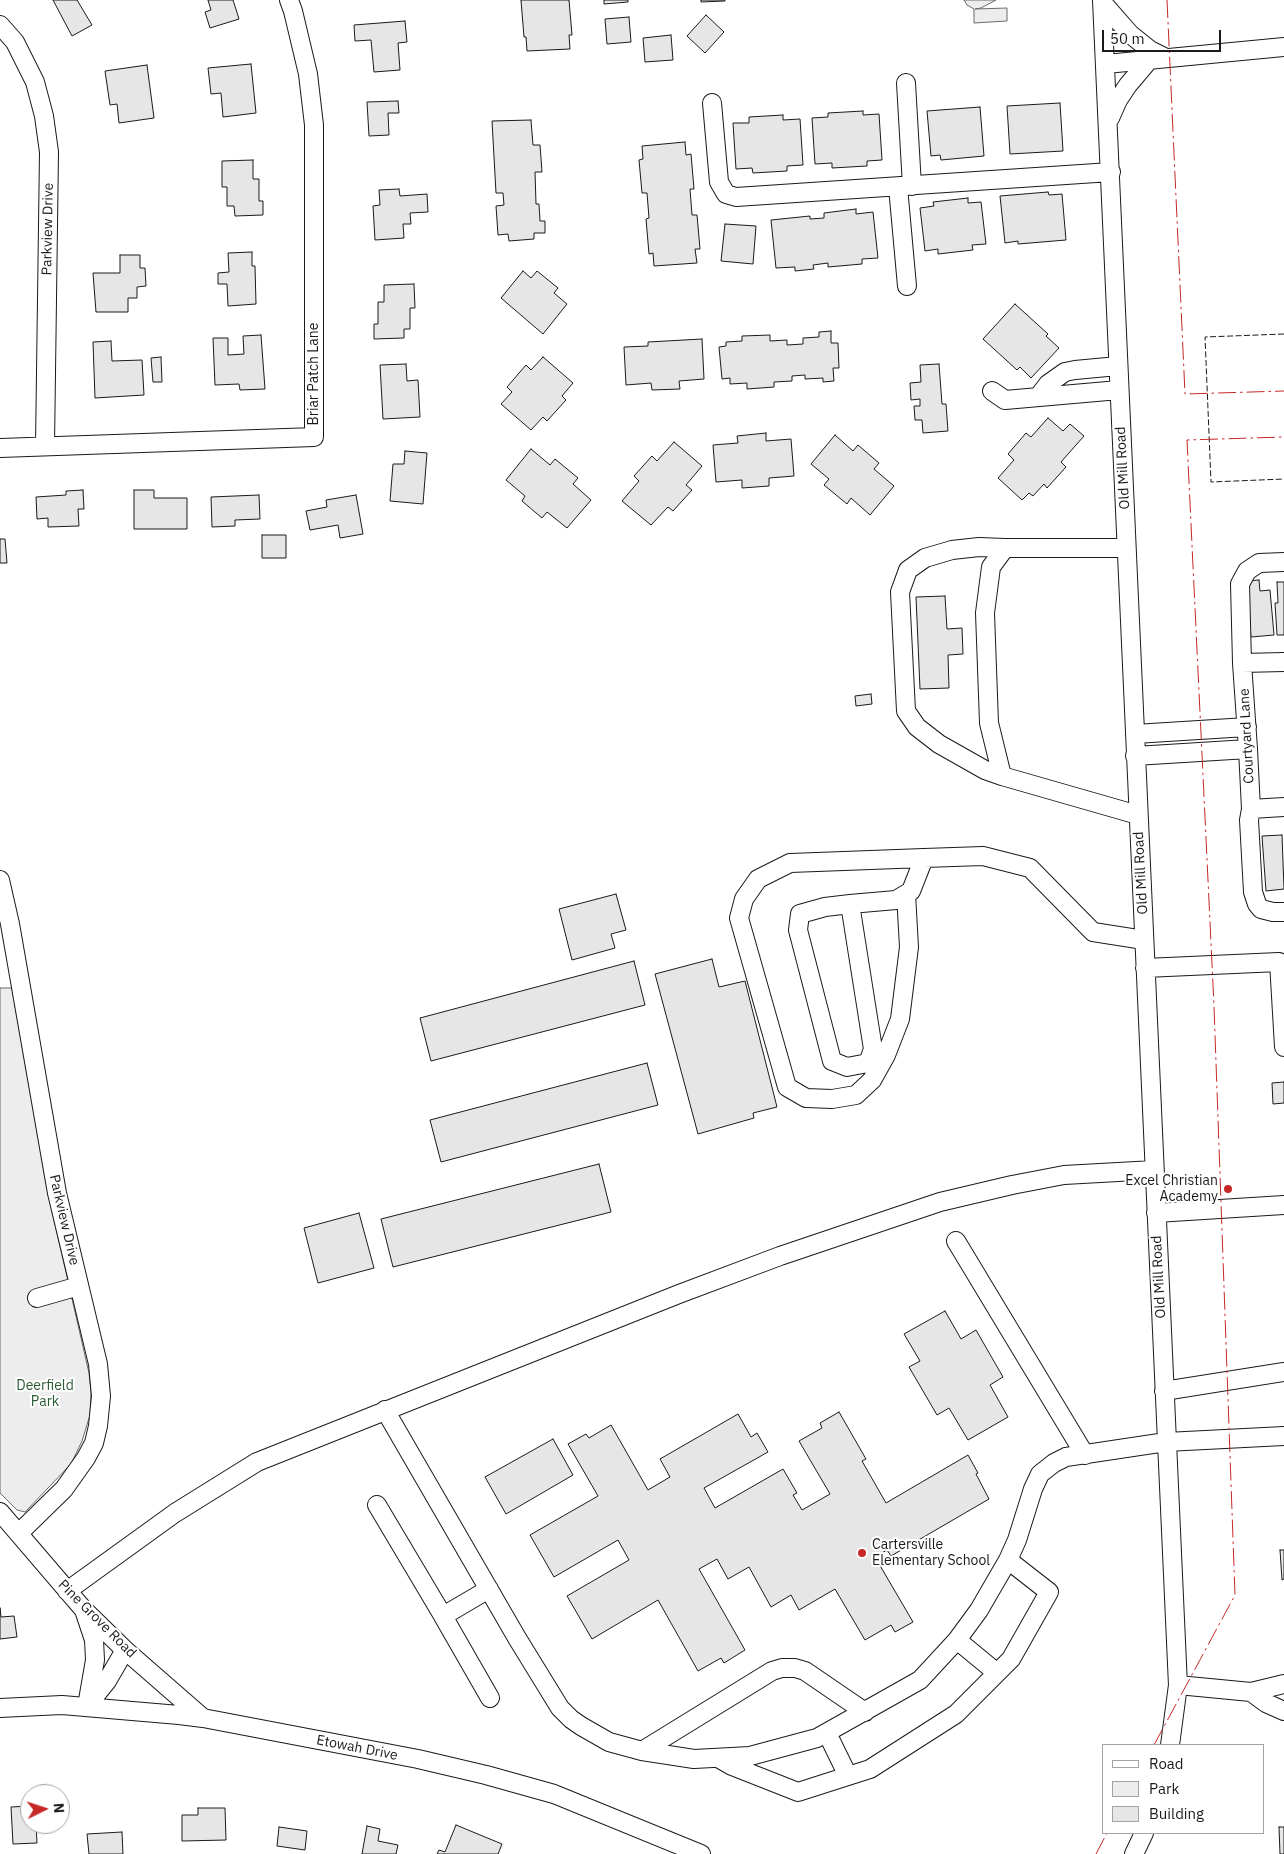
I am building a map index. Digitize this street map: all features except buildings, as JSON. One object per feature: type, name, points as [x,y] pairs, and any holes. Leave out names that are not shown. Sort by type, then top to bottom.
[{"type":"street","name":"Briar Patch Lane","points":[[0,448],[314,436],[314,125],[308,74],[289,0]]},
{"type":"street","points":[[1102,1],[1130,34],[1158,59]]},
{"type":"street","name":"Old Mill Road","points":[[1102,1],[1178,1685],[1170,1744]]},
{"type":"street","name":"Parkview Drive","points":[[0,25],[15,42],[35,82],[44,116],[49,152],[45,446]]},
{"type":"street","points":[[1106,64],[1284,47]]},
{"type":"street","points":[[1109,123],[1118,100],[1128,85],[1158,59]]},
{"type":"street","points":[[906,83],[905,186],[907,286]]},
{"type":"street","points":[[712,103],[719,182],[726,194],[736,198],[1111,172]]},
{"type":"street","points":[[1038,397],[1048,384],[1065,372],[1118,366]]},
{"type":"street","points":[[992,391],[1005,400],[1119,390]]},
{"type":"street","points":[[1126,548],[979,547],[952,550],[925,558],[908,570],[900,592],[906,711],[917,727],[939,744],[986,770],[1138,815]]},
{"type":"street","points":[[1002,776],[989,723],[985,613],[990,567],[1005,548]]},
{"type":"street","name":"Courtyard Lane","points":[[1284,562],[1259,563],[1246,571],[1240,584],[1253,892],[1257,904],[1262,909],[1284,912]]},
{"type":"street","points":[[1242,663],[1284,662]]},
{"type":"street","points":[[1134,734],[1247,727]]},
{"type":"street","points":[[1135,756],[1248,749]]},
{"type":"street","points":[[1250,809],[1284,807]]},
{"type":"street","points":[[906,894],[908,956],[900,1020],[886,1055],[872,1080],[856,1095],[832,1099],[806,1098],[788,1087],[739,918],[744,899],[758,879],[790,863],[983,856],[1030,868],[1093,932],[1144,940]]},
{"type":"street","points":[[850,904],[873,1049],[868,1063],[847,1067],[832,1061],[798,930],[800,914],[825,907],[850,904],[896,900],[911,891],[924,858]]},
{"type":"street","name":"Parkview Drive","points":[[0,880],[10,924],[57,1193],[100,1381],[101,1409],[94,1443],[86,1458],[71,1480],[19,1533]]},
{"type":"street","points":[[1145,968],[1281,962],[1284,1048]]},
{"type":"street","points":[[67,1591],[175,1512],[227,1479],[278,1453],[716,1280],[780,1256],[940,1202],[1064,1175],[1154,1170]]},
{"type":"street","points":[[1156,1213],[1284,1205]]},
{"type":"street","points":[[956,1241],[1085,1455]]},
{"type":"street","points":[[37,1298],[79,1286]]},
{"type":"street","points":[[1164,1390],[1284,1372]]},
{"type":"street","points":[[385,1410],[552,1697],[566,1714],[609,1742],[642,1751],[694,1759],[750,1756],[817,1738],[920,1680],[957,1640],[978,1610],[1008,1560],[1017,1540],[1033,1489],[1040,1474],[1047,1467],[1066,1458],[1166,1442],[1284,1436]]},
{"type":"street","points":[[377,1505],[490,1698]]},
{"type":"street","name":"Pine Grove Road","points":[[0,1512],[84,1610],[125,1650],[203,1718]]},
{"type":"street","points":[[717,1758],[732,1766],[798,1792],[870,1769],[956,1714],[1011,1659],[1049,1592],[1008,1560]]},
{"type":"street","points":[[443,1616],[489,1589]]},
{"type":"street","points":[[84,1610],[93,1635],[95,1650],[87,1706]]},
{"type":"street","points":[[957,1640],[997,1673]]},
{"type":"street","points":[[87,1706],[107,1681],[125,1650]]},
{"type":"street","points":[[642,1751],[767,1674],[782,1668],[795,1668],[805,1671],[865,1712]]},
{"type":"street","points":[[1178,1685],[1251,1692],[1284,1684]]},
{"type":"street","points":[[1251,1692],[1266,1703],[1284,1711]]},
{"type":"street","name":"Etowah Drive","points":[[0,1708],[40,1705],[87,1706],[203,1718],[409,1757],[486,1775],[554,1794],[701,1854]]},
{"type":"street","points":[[827,1733],[848,1776]]},
{"type":"street","points":[[1134,1854],[1144,1834]]},
{"type":"green space","points":[[964,0],[996,0],[975,9],[1007,8],[1007,21],[974,23],[974,9],[967,5]]},
{"type":"green space","name":"Deerfield Park","points":[[0,988],[12,988],[49,1198],[89,1373],[91,1392],[90,1415],[82,1441],[71,1464],[25,1512],[17,1510],[0,1493]]},
{"type":"fence","points":[[1284,334],[1205,337],[1211,482],[1284,479]]},
{"type":"power","points":[[1167,0],[1185,394],[1284,391]]},
{"type":"power","points":[[1155,1744],[1235,1595],[1214,1006],[1187,440],[1284,437]]},
{"type":"power","points":[[1096,1854],[1106,1834]]},
{"type":"place","name":"Excel Christian Academy","points":[[1228,1189]]},
{"type":"place","name":"Cartersville Elementary School","points":[[862,1553]]}]
